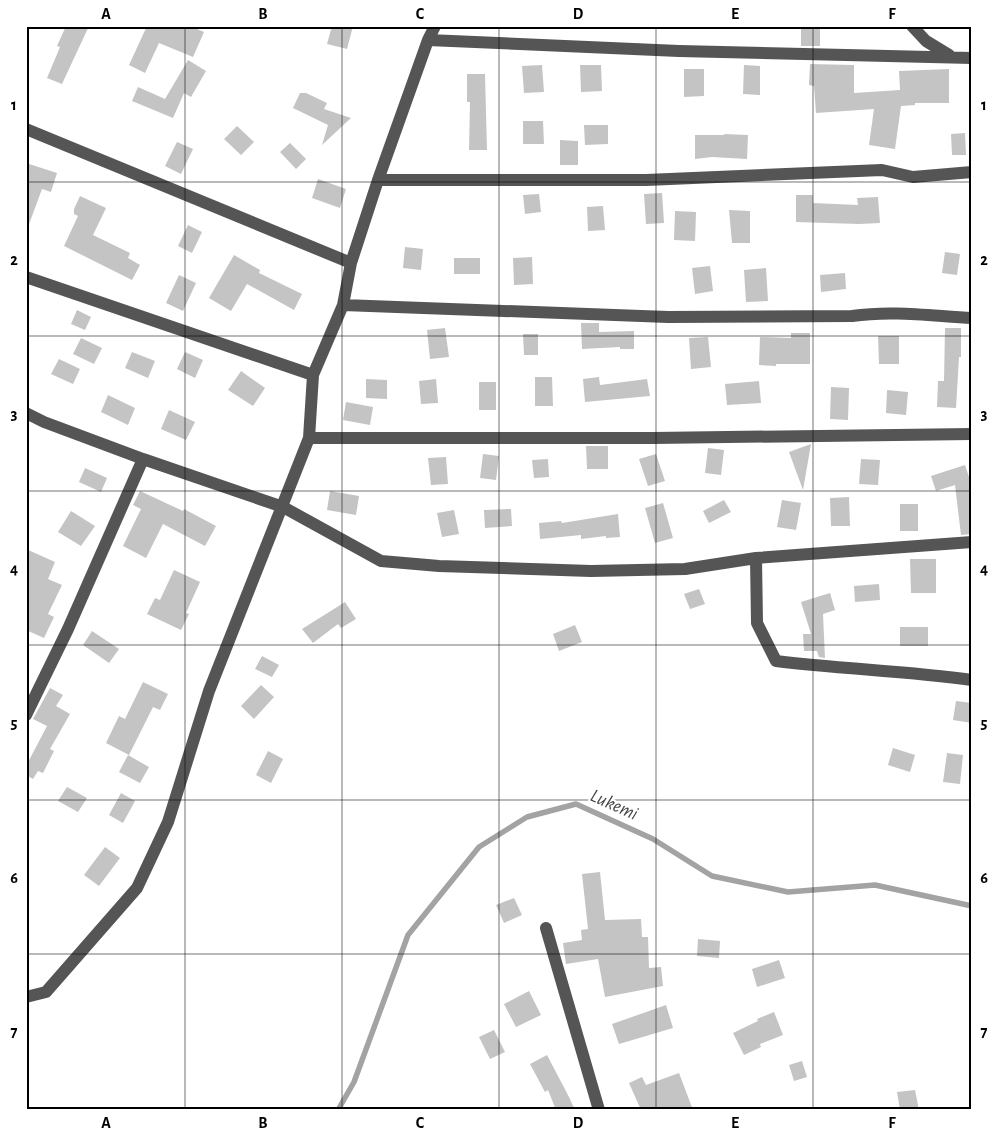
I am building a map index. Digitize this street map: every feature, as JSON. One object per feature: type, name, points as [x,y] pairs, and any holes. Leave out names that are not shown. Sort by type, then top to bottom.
[{"type":"street","points":[[26,997],[46,992],[137,888],[168,822],[209,691],[309,438],[313,375],[343,305],[351,263],[378,180],[428,40],[435,26]]},
{"type":"street","points":[[912,26],[926,41],[951,56]]},
{"type":"street","points":[[428,40],[679,51],[972,58]]},
{"type":"street","points":[[26,129],[351,263]]},
{"type":"street","points":[[378,180],[646,180],[882,170],[913,177],[972,172]]},
{"type":"street","points":[[26,277],[313,375]]},
{"type":"street","points":[[343,305],[668,317],[852,316],[891,312],[972,318]]},
{"type":"street","points":[[26,413],[44,422],[143,459],[283,507],[381,561],[439,566],[590,571],[685,569],[756,558],[972,542]]},
{"type":"street","points":[[309,438],[653,438],[972,434]]},
{"type":"street","points":[[26,715],[68,630],[143,459]]},
{"type":"street","points":[[756,558],[757,623],[776,662],[915,672],[972,680]]},
{"type":"street","points":[[546,928],[599,1110]]},
{"type":"building","points":[[66,26],[89,26],[62,84],[47,78],[60,47],[57,46]]},
{"type":"building","points":[[147,26],[190,26],[204,32],[193,57],[159,43],[145,73],[129,65]]},
{"type":"building","points":[[332,26],[353,26],[347,49],[327,44]]},
{"type":"building","points":[[801,26],[820,26],[820,46],[801,46]]},
{"type":"building","points":[[188,60],[206,71],[191,97],[184,93],[173,118],[132,101],[138,87],[165,99]]},
{"type":"building","points":[[810,64],[854,65],[854,93],[900,90],[899,71],[949,69],[949,103],[915,103],[915,105],[901,106],[895,149],[869,145],[874,109],[816,113],[814,86],[809,85]]},
{"type":"building","points":[[542,65],[544,92],[524,93],[522,66]]},
{"type":"building","points":[[580,65],[601,65],[602,91],[581,92]]},
{"type":"building","points":[[744,65],[760,66],[760,95],[743,94]]},
{"type":"building","points":[[684,69],[704,69],[704,96],[684,97]]},
{"type":"building","points":[[467,74],[485,74],[487,150],[469,150],[470,102],[467,102]]},
{"type":"building","points":[[300,93],[306,93],[327,103],[324,109],[351,118],[322,145],[328,125],[293,108]]},
{"type":"building","points":[[523,121],[543,121],[544,144],[523,144]]},
{"type":"building","points":[[584,125],[608,125],[608,144],[585,145]]},
{"type":"building","points":[[237,126],[254,142],[241,155],[224,139]]},
{"type":"building","points":[[965,133],[966,155],[952,155],[951,134]]},
{"type":"building","points":[[695,135],[748,135],[747,159],[712,157],[695,159]]},
{"type":"building","points":[[560,140],[578,141],[578,165],[560,165]]},
{"type":"building","points":[[177,142],[193,149],[181,174],[165,166]]},
{"type":"building","points":[[290,143],[306,159],[296,169],[280,152]]},
{"type":"building","points":[[26,163],[57,173],[51,192],[42,189],[28,227]]},
{"type":"building","points":[[318,179],[346,189],[340,208],[312,198]]},
{"type":"building","points":[[662,193],[664,223],[646,224],[644,194]]},
{"type":"building","points":[[539,194],[541,212],[525,214],[523,195]]},
{"type":"building","points":[[796,195],[813,195],[813,203],[858,205],[857,198],[878,197],[880,223],[796,222]]},
{"type":"building","points":[[80,196],[106,208],[93,235],[130,253],[128,258],[140,265],[132,280],[64,246],[78,216],[74,214],[74,209]]},
{"type":"building","points":[[603,206],[605,230],[588,231],[587,207]]},
{"type":"building","points":[[729,210],[750,211],[750,243],[732,243]]},
{"type":"building","points":[[675,211],[696,212],[695,241],[674,240]]},
{"type":"building","points":[[188,225],[202,232],[192,253],[178,246]]},
{"type":"building","points":[[405,247],[423,249],[421,270],[403,268]]},
{"type":"building","points":[[945,252],[960,254],[957,275],[942,273]]},
{"type":"building","points":[[234,255],[260,270],[259,273],[302,294],[294,310],[247,284],[231,311],[209,298]]},
{"type":"building","points":[[532,257],[533,284],[514,285],[513,258]]},
{"type":"building","points":[[454,258],[480,258],[480,274],[454,274]]},
{"type":"building","points":[[710,266],[713,291],[695,294],[692,268]]},
{"type":"building","points":[[766,268],[768,301],[746,302],[744,270]]},
{"type":"building","points":[[845,273],[846,289],[821,292],[820,275]]},
{"type":"building","points":[[179,275],[196,283],[183,311],[166,303]]},
{"type":"building","points":[[77,310],[91,317],[85,330],[71,324]]},
{"type":"building","points":[[581,323],[599,323],[599,332],[634,331],[634,349],[620,349],[620,347],[582,349]]},
{"type":"building","points":[[445,328],[449,357],[430,359],[427,330]]},
{"type":"building","points":[[945,328],[961,328],[961,357],[959,357],[956,408],[937,407],[938,381],[944,381]]},
{"type":"building","points":[[791,333],[810,333],[810,364],[759,365],[760,337],[791,338]]},
{"type":"building","points":[[523,334],[538,334],[538,355],[524,355]]},
{"type":"building","points":[[878,336],[899,336],[899,364],[879,364]]},
{"type":"building","points":[[708,337],[711,367],[691,369],[689,338]]},
{"type":"building","points":[[81,338],[102,348],[94,364],[73,354]]},
{"type":"building","points":[[132,352],[155,361],[148,378],[125,368]]},
{"type":"building","points":[[185,352],[203,360],[195,378],[177,369]]},
{"type":"building","points":[[59,359],[80,369],[73,384],[51,374]]},
{"type":"building","points":[[241,371],[265,388],[253,406],[228,390]]},
{"type":"building","points":[[535,377],[552,377],[553,406],[535,406]]},
{"type":"building","points":[[599,377],[600,385],[647,379],[650,396],[585,402],[583,379]]},
{"type":"building","points":[[366,379],[387,380],[387,399],[366,398]]},
{"type":"building","points":[[436,379],[438,403],[421,404],[419,381]]},
{"type":"building","points":[[759,381],[761,403],[727,405],[725,384]]},
{"type":"building","points":[[479,382],[496,382],[496,410],[479,410]]},
{"type":"building","points":[[831,387],[849,388],[848,420],[830,419]]},
{"type":"building","points":[[887,390],[908,392],[906,415],[886,413]]},
{"type":"building","points":[[108,395],[135,408],[128,425],[101,412]]},
{"type":"building","points":[[346,402],[373,407],[370,425],[343,420]]},
{"type":"building","points":[[169,410],[195,422],[186,440],[161,429]]},
{"type":"building","points":[[811,444],[803,490],[789,452]]},
{"type":"building","points":[[586,446],[608,446],[608,469],[587,469]]},
{"type":"building","points":[[708,448],[724,450],[721,475],[705,473]]},
{"type":"building","points":[[483,454],[499,456],[496,480],[480,478]]},
{"type":"building","points":[[656,454],[665,481],[648,486],[639,459]]},
{"type":"building","points":[[446,457],[448,484],[431,485],[428,458]]},
{"type":"building","points":[[548,459],[549,477],[534,478],[532,460]]},
{"type":"building","points":[[861,459],[880,460],[878,485],[859,484]]},
{"type":"building","points":[[965,465],[972,486],[972,534],[961,535],[955,485],[936,491],[931,476]]},
{"type":"building","points":[[85,468],[107,478],[101,492],[79,482]]},
{"type":"building","points":[[140,491],[183,511],[184,509],[216,526],[205,546],[163,524],[146,558],[123,546],[141,509],[133,505]]},
{"type":"building","points":[[330,491],[359,496],[356,515],[327,510]]},
{"type":"building","points":[[849,497],[850,526],[831,526],[830,498]]},
{"type":"building","points":[[724,500],[731,512],[709,523],[703,511]]},
{"type":"building","points":[[782,500],[801,503],[796,530],[777,527]]},
{"type":"building","points":[[663,503],[673,538],[655,543],[645,508]]},
{"type":"building","points":[[900,504],[918,504],[918,531],[900,531]]},
{"type":"building","points":[[511,509],[512,526],[485,528],[484,510]]},
{"type":"building","points":[[454,510],[459,534],[442,537],[437,513]]},
{"type":"building","points":[[71,511],[95,526],[81,546],[58,532]]},
{"type":"building","points":[[618,514],[620,537],[606,538],[606,536],[581,539],[581,535],[540,539],[539,523],[561,521],[562,523]]},
{"type":"building","points":[[26,549],[55,562],[48,579],[62,585],[48,614],[54,617],[44,638],[26,630]]},
{"type":"building","points":[[910,559],[936,559],[936,593],[911,593]]},
{"type":"building","points":[[174,570],[200,582],[186,613],[189,614],[181,630],[147,614],[155,598],[160,600]]},
{"type":"building","points":[[879,584],[880,600],[855,602],[854,586]]},
{"type":"building","points":[[699,589],[705,604],[690,609],[684,594]]},
{"type":"building","points":[[830,593],[835,610],[823,614],[825,658],[819,657],[817,651],[804,651],[803,634],[811,634],[801,602]]},
{"type":"building","points":[[345,602],[356,619],[341,628],[338,624],[313,643],[302,629]]},
{"type":"building","points":[[575,625],[582,642],[559,651],[553,634]]},
{"type":"building","points":[[900,627],[928,627],[928,646],[900,646]]},
{"type":"building","points":[[92,631],[119,649],[109,663],[83,645]]},
{"type":"building","points":[[262,656],[279,665],[272,677],[255,669]]},
{"type":"building","points":[[143,682],[168,694],[160,710],[153,707],[129,755],[106,743],[119,716],[125,719]]},
{"type":"building","points":[[261,685],[274,697],[254,719],[241,706]]},
{"type":"building","points":[[50,688],[63,695],[56,706],[70,714],[50,749],[54,751],[43,773],[38,771],[33,779],[26,775],[26,766],[47,726],[33,719]]},
{"type":"building","points":[[956,701],[972,703],[972,723],[953,720]]},
{"type":"building","points":[[893,748],[915,755],[910,772],[888,765]]},
{"type":"building","points":[[268,751],[283,759],[271,783],[256,775]]},
{"type":"building","points":[[947,753],[963,755],[960,784],[943,782]]},
{"type":"building","points":[[128,755],[149,767],[140,783],[119,772]]},
{"type":"building","points":[[67,787],[87,798],[78,812],[58,801]]},
{"type":"building","points":[[121,793],[135,801],[123,823],[109,815]]},
{"type":"building","points":[[105,847],[120,858],[99,886],[84,875]]},
{"type":"building","points":[[600,872],[605,920],[641,919],[642,937],[648,937],[649,968],[661,967],[663,986],[605,997],[598,959],[566,964],[563,943],[582,940],[581,930],[588,929],[582,874]]},
{"type":"building","points":[[514,898],[522,915],[504,923],[496,905]]},
{"type":"building","points":[[698,939],[720,941],[719,958],[697,956]]},
{"type":"building","points":[[779,960],[785,978],[757,987],[752,969]]},
{"type":"building","points":[[529,991],[541,1015],[516,1027],[504,1004]]},
{"type":"building","points":[[666,1005],[673,1028],[619,1044],[612,1024]]},
{"type":"building","points":[[774,1012],[783,1035],[760,1044],[761,1047],[744,1055],[733,1033],[758,1021],[757,1019]]},
{"type":"building","points":[[494,1030],[505,1052],[490,1059],[479,1037]]},
{"type":"building","points":[[547,1055],[575,1110],[556,1110],[548,1090],[545,1092],[530,1064]]},
{"type":"building","points":[[802,1061],[807,1077],[794,1081],[789,1065]]},
{"type":"building","points":[[679,1073],[693,1110],[641,1110],[629,1083],[642,1077],[646,1085]]},
{"type":"building","points":[[915,1090],[919,1110],[900,1110],[897,1092]]},
{"type":"waterway","name":"Lukemi","points":[[338,1110],[354,1082],[408,935],[479,847],[527,817],[576,804],[653,839],[712,876],[788,892],[875,885],[972,906]]}]
